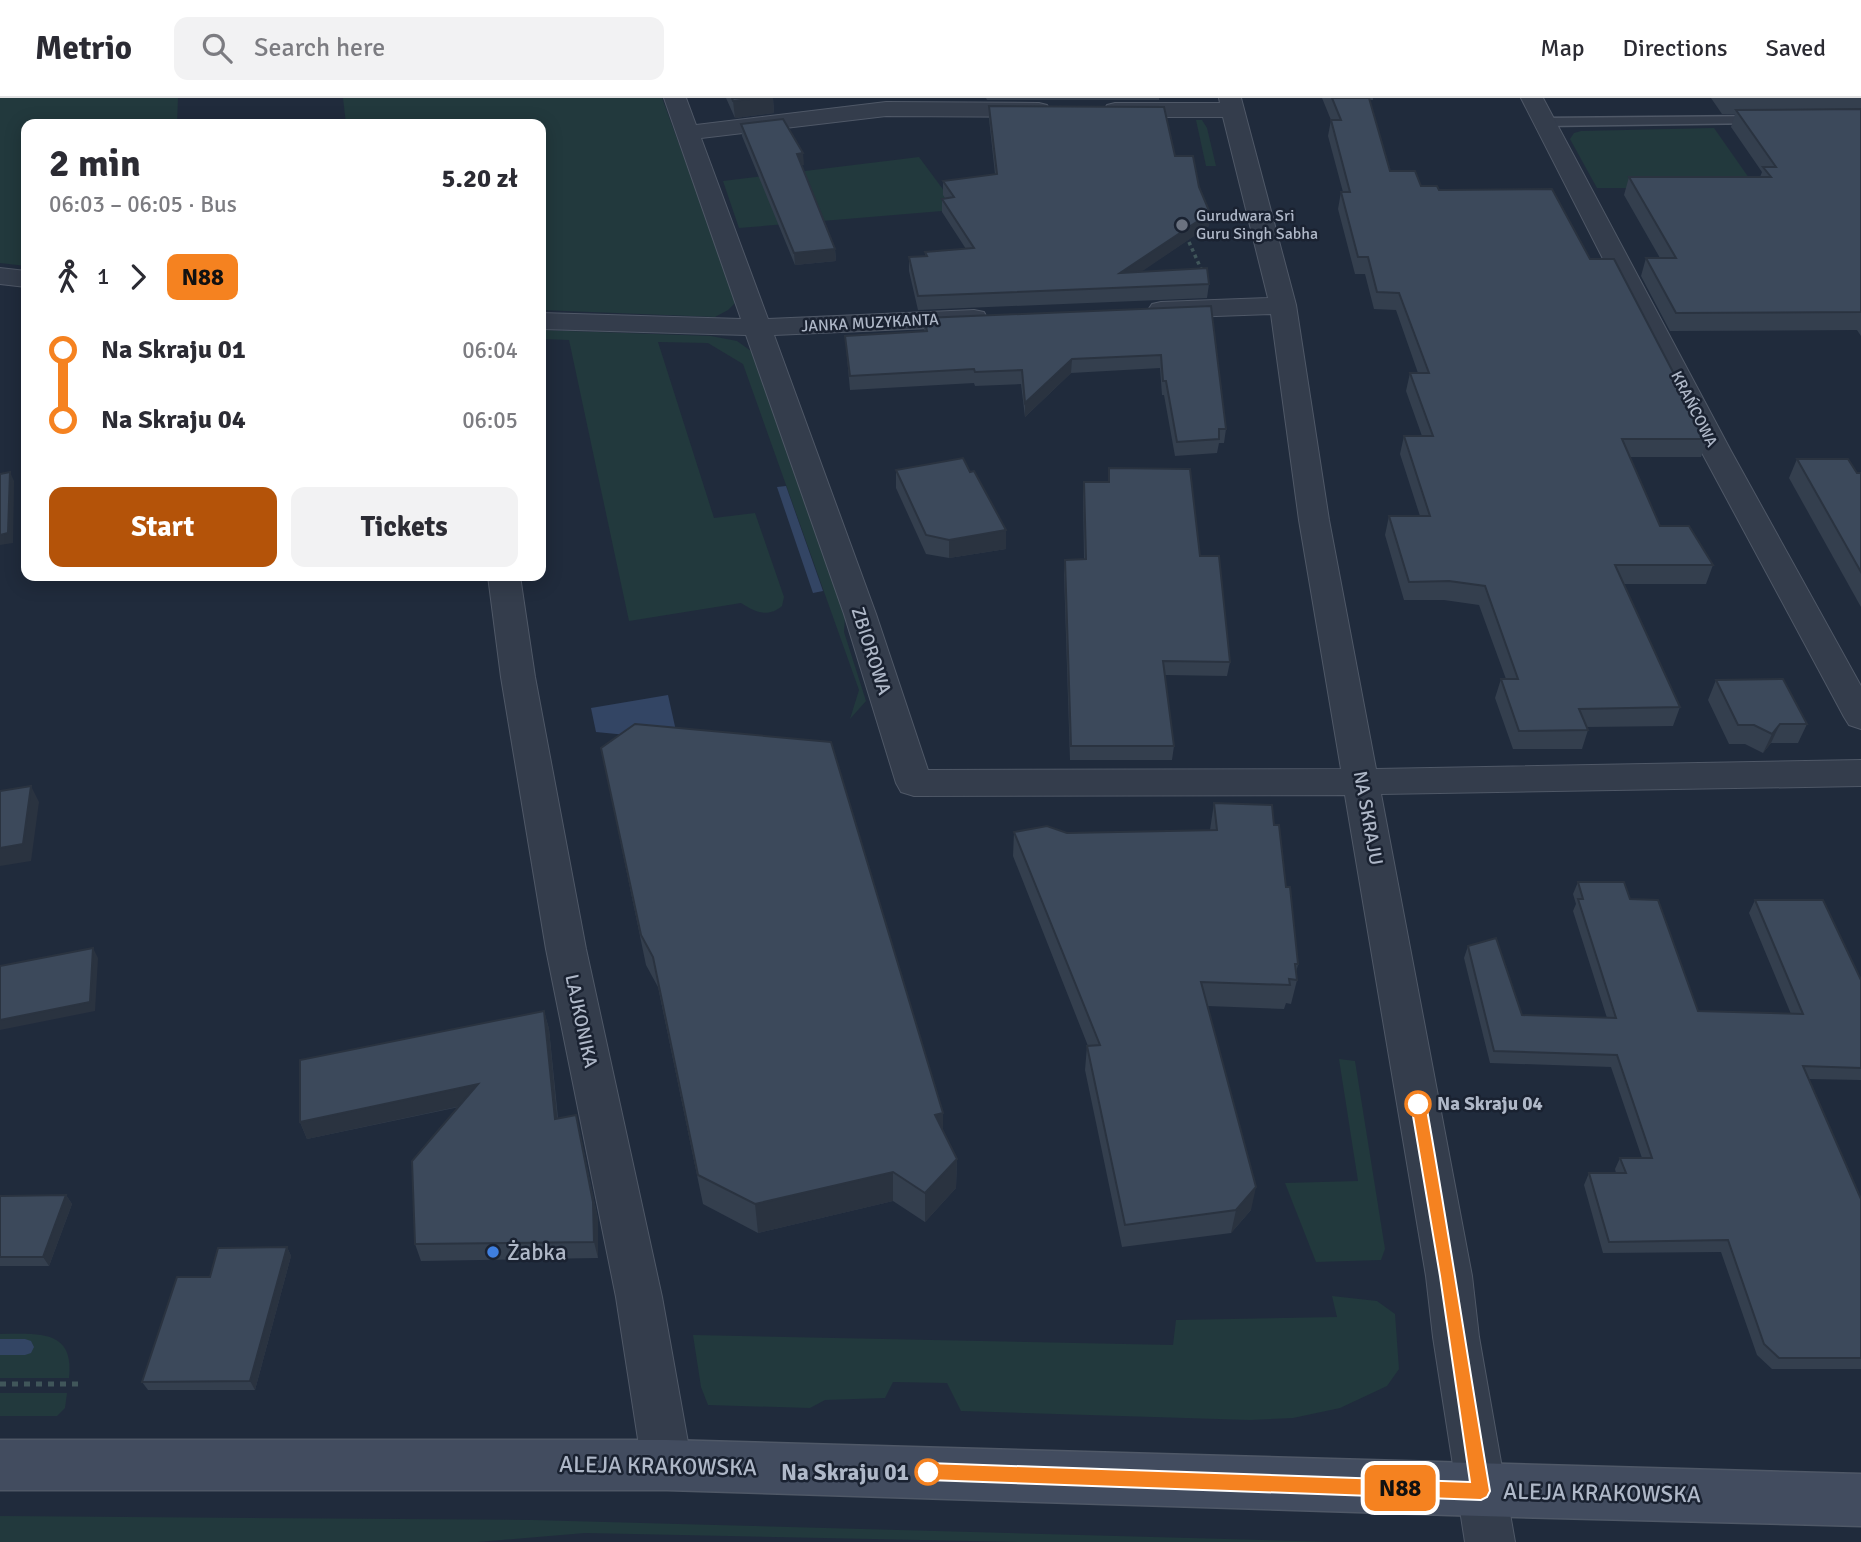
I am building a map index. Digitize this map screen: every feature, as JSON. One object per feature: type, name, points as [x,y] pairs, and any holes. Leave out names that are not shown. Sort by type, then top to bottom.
[{"type":"main road","name":"ALEJA KRAKOWSKA","points":[[0,1465],[667,1465],[1481,1491],[1861,1500]]},
{"type":"street","name":"ZBIOROWA","points":[[675,98],[860,614],[914,783],[1362,782]]},
{"type":"street","points":[[1093,110],[1232,104]]},
{"type":"street","name":"NA SKRAJU","points":[[1232,104],[1283,305],[1314,520],[1449,1276],[1456,1337],[1489,1542]]},
{"type":"street","points":[[688,133],[886,109],[1065,110]]},
{"type":"street","name":"KRAŃCOWA","points":[[1539,110],[1716,451],[1861,717]]},
{"type":"street","points":[[0,276],[21,278]]},
{"type":"street","points":[[1130,311],[1283,305]]},
{"type":"street","name":"JANKA MUZYKANTA","points":[[546,321],[759,328],[995,317]]},
{"type":"street","name":"LAJKONIKA","points":[[505,581],[566,949],[639,1297],[667,1465]]},
{"type":"street","points":[[1362,782],[1861,773]]},
{"type":"lane","points":[[1539,110],[1765,120]]},
{"type":"path","points":[[1189,242],[1205,279]]},
{"type":"path","points":[[0,1384],[84,1384]]},
{"type":"green space","points":[[0,98],[178,98],[177,119],[21,119],[21,265],[0,263]]},
{"type":"green space","points":[[343,98],[662,98],[737,301],[715,317],[546,310],[546,119],[345,119]]},
{"type":"green space","points":[[1196,120],[1202,120],[1207,128],[1216,166],[1206,166]]},
{"type":"green space","points":[[1714,128],[1756,188],[1597,188],[1570,139],[1574,133],[1581,131]]},
{"type":"green space","points":[[919,157],[942,188],[954,210],[739,228],[723,181]]},
{"type":"green space","points":[[546,330],[711,336],[737,341],[751,351],[846,599],[844,632],[866,701],[850,719],[859,690],[743,364],[708,343],[658,342],[714,518],[755,513],[784,597],[782,606],[767,613],[741,603],[629,621],[569,340],[546,339]]},
{"type":"green space","points":[[1339,1059],[1355,1061],[1385,1249],[1381,1260],[1316,1262],[1285,1183],[1358,1181]]},
{"type":"green space","points":[[1332,1296],[1377,1301],[1395,1314],[1399,1369],[1387,1386],[1340,1408],[1293,1418],[1250,1420],[961,1411],[947,1383],[893,1382],[885,1398],[825,1400],[810,1408],[708,1405],[701,1387],[693,1335],[1173,1345],[1176,1320],[1337,1317]]},
{"type":"green space","points":[[0,1334],[39,1335],[59,1342],[66,1350],[69,1378],[0,1378]]},
{"type":"green space","points":[[0,1393],[67,1393],[65,1408],[57,1416],[0,1416]]},
{"type":"green space","points":[[0,1516],[533,1520],[1334,1542],[1018,1542],[585,1533],[478,1542],[0,1542]]},
{"type":"water","points":[[786,486],[823,591],[813,593],[777,487]]},
{"type":"water","points":[[668,695],[678,740],[596,732],[591,708]]},
{"type":"building","points":[[732,98],[758,98],[733,101]]},
{"type":"building","points":[[1332,98],[1369,98],[1390,171],[1415,171],[1421,186],[1437,186],[1439,190],[1552,189],[1590,259],[1614,259],[1708,439],[1622,439],[1660,526],[1689,526],[1713,565],[1615,565],[1680,707],[1579,709],[1588,730],[1519,731],[1501,679],[1518,679],[1485,586],[1449,581],[1409,582],[1389,516],[1430,516],[1404,436],[1433,436],[1410,373],[1429,373],[1399,293],[1377,292],[1368,257],[1358,257],[1341,192],[1350,192],[1331,120],[1341,120]]},
{"type":"building","points":[[989,106],[1164,107],[1175,156],[1193,156],[1199,187],[1210,213],[1120,273],[1207,268],[1209,284],[918,296],[909,257],[927,256],[925,252],[974,248],[942,199],[954,197],[943,181],[997,174]]},
{"type":"building","points":[[1861,109],[1861,312],[1676,313],[1646,258],[1676,258],[1629,177],[1771,177],[1763,167],[1776,167],[1736,110]]},
{"type":"building","points":[[783,119],[803,153],[797,154],[835,249],[794,253],[741,124]]},
{"type":"building","points":[[1211,306],[1226,429],[1219,429],[1219,439],[1177,442],[1166,381],[1163,381],[1161,355],[1072,359],[1025,403],[1022,370],[975,372],[974,369],[850,376],[845,336],[927,331],[924,318]]},
{"type":"building","points":[[963,458],[970,472],[974,471],[1006,530],[949,540],[926,535],[896,470]]},
{"type":"building","points":[[1797,459],[1848,459],[1857,473],[1861,473],[1861,572]]},
{"type":"building","points":[[1109,468],[1190,469],[1200,556],[1219,556],[1230,662],[1163,661],[1174,746],[1071,746],[1065,560],[1086,559],[1084,482],[1109,482]]},
{"type":"building","points":[[10,472],[8,533],[0,535],[0,474]]},
{"type":"building","points":[[1783,679],[1807,724],[1780,724],[1772,734],[1754,725],[1738,725],[1716,680]]},
{"type":"building","points":[[635,724],[831,742],[943,1113],[935,1115],[957,1159],[925,1193],[893,1172],[755,1204],[698,1175],[653,957],[641,935],[601,748]]},
{"type":"building","points":[[31,786],[23,844],[0,848],[0,791]]},
{"type":"building","points":[[1214,803],[1272,805],[1274,825],[1279,825],[1286,887],[1290,887],[1298,964],[1295,964],[1297,980],[1289,979],[1290,985],[1201,982],[1256,1187],[1236,1210],[1125,1225],[1087,1046],[1100,1045],[1014,832],[1047,826],[1067,833],[1217,830]]},
{"type":"building","points":[[1578,882],[1624,882],[1630,899],[1658,900],[1698,1011],[1803,1014],[1755,900],[1823,900],[1861,980],[1861,1068],[1803,1066],[1861,1199],[1861,1358],[1779,1358],[1764,1344],[1728,1240],[1609,1242],[1589,1173],[1626,1173],[1620,1158],[1652,1158],[1617,1055],[1494,1051],[1468,946],[1496,938],[1522,1015],[1616,1018],[1578,899],[1583,899]]},
{"type":"building","points":[[93,948],[90,1002],[0,1020],[0,966]]},
{"type":"building","points":[[544,1011],[555,1119],[576,1115],[593,1202],[594,1242],[415,1244],[412,1161],[478,1084],[300,1122],[300,1060]]},
{"type":"building","points":[[66,1195],[43,1257],[0,1257],[0,1196]]},
{"type":"building","points":[[287,1247],[250,1381],[142,1382],[177,1277],[210,1277],[218,1248]]},
{"type":"waterway","points":[[0,1347],[25,1347]]},
{"type":"bus line","name":"N88","points":[[928,1472],[1481,1491],[1449,1276],[1418,1104]]},
{"type":"place","name":"Gurudwara Sri Guru Singh Sabha","points":[[1182,225]]},
{"type":"place","name":"Na Skraju 04","points":[[1418,1104]]},
{"type":"place","name":"Żabka","points":[[493,1252]]},
{"type":"place","name":"Na Skraju 01","points":[[928,1472]]}]
